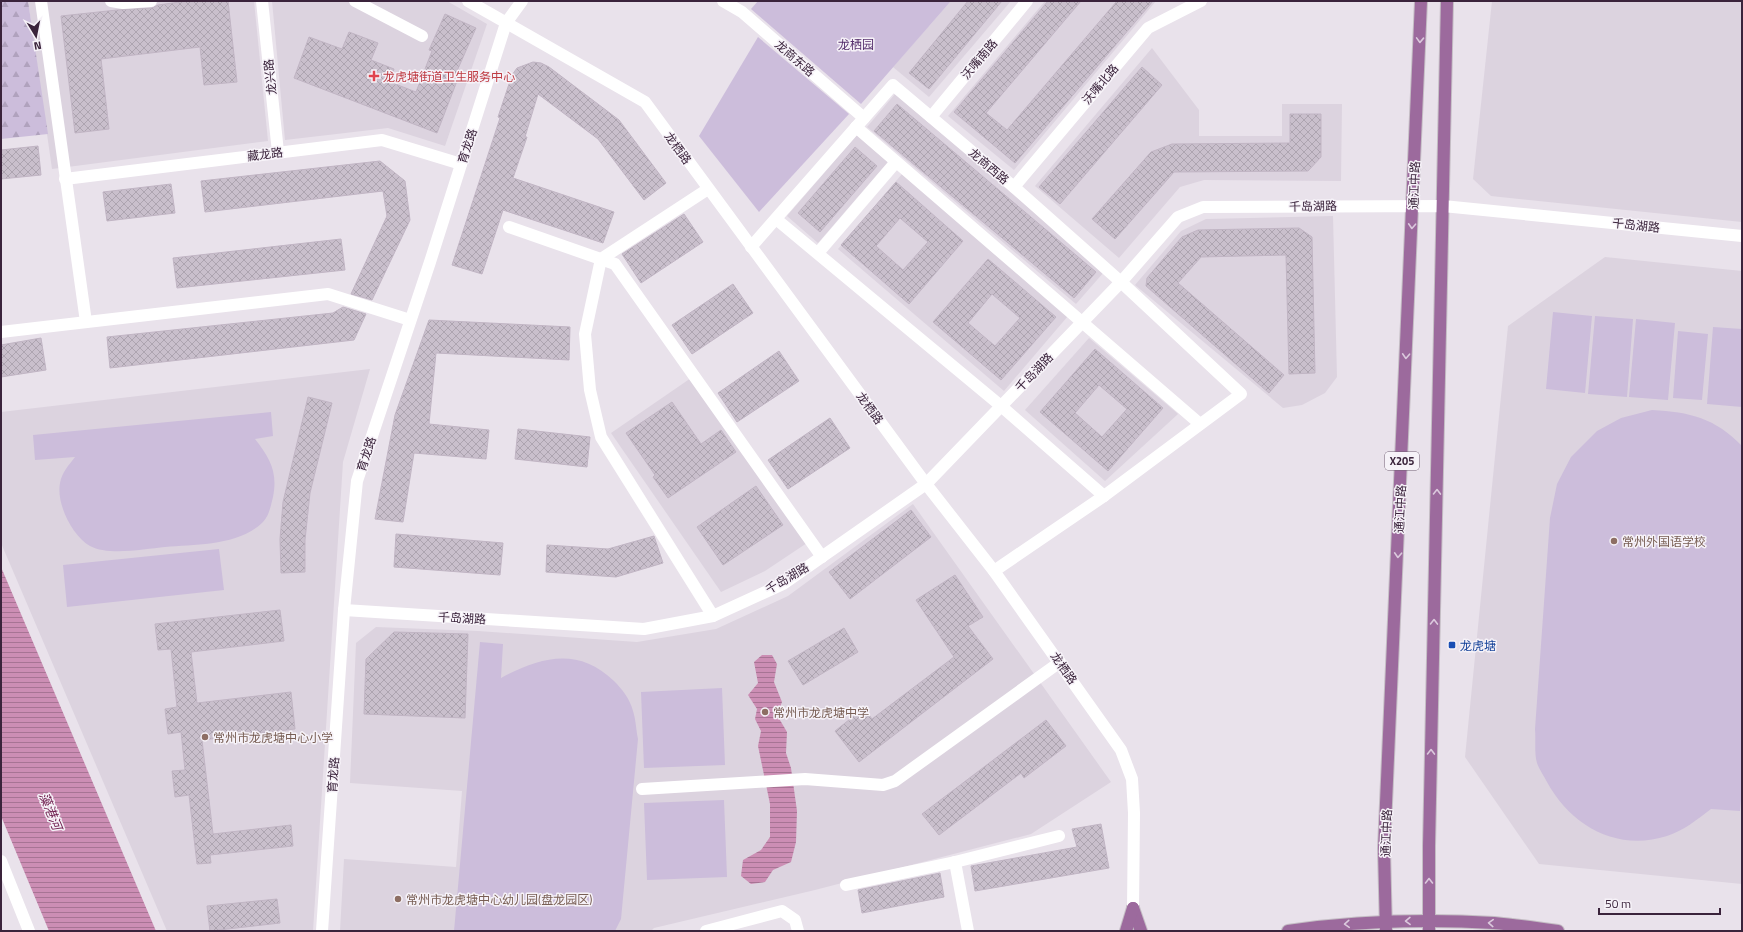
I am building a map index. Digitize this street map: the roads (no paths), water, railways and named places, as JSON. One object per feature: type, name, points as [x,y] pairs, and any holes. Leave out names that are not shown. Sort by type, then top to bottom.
[{"type":"main road","name":"通江中路","points":[[1386,926],[1384,849],[1422,1]]},
{"type":"main road","points":[[1429,926],[1429,838],[1447,1]]},
{"type":"main road","points":[[1126,931],[1133,908]]},
{"type":"main road","points":[[1133,908],[1140,931]]},
{"type":"main road","points":[[1288,931],[1336,924],[1429,926],[1496,923],[1558,931]]},
{"type":"street","points":[[41,1],[86,322]]},
{"type":"street","points":[[111,1],[123,3],[150,1]]},
{"type":"street","name":"龙兴路","points":[[262,1],[278,152]]},
{"type":"street","points":[[355,1],[372,5],[422,36]]},
{"type":"street","name":"龙栖路","points":[[468,1],[645,102],[926,484],[994,571],[1121,750],[1132,779],[1134,813],[1133,908]]},
{"type":"street","name":"育龙路","points":[[322,931],[344,610],[357,481],[506,23],[522,1]]},
{"type":"street","name":"龙商东路","points":[[723,1],[742,12],[864,118]]},
{"type":"street","name":"沃嘴南路","points":[[931,117],[1027,1]]},
{"type":"street","name":"沃嘴北路","points":[[1014,187],[1148,28],[1201,1]]},
{"type":"street","name":"龙商西路","points":[[751,247],[893,85],[1014,187],[1120,282],[1241,394],[1200,424]]},
{"type":"street","points":[[856,127],[1083,321],[1200,424],[1104,496],[994,571]]},
{"type":"street","name":"藏龙路","points":[[65,180],[382,140],[461,164]]},
{"type":"street","points":[[818,253],[896,162]]},
{"type":"street","points":[[708,189],[600,259],[585,334],[590,390],[601,437],[713,616]]},
{"type":"street","name":"千岛湖路","points":[[344,610],[644,629],[713,616],[783,584],[926,484],[1120,282],[1178,217],[1203,207],[1443,206],[1742,236]]},
{"type":"street","points":[[776,219],[1001,406],[1104,496]]},
{"type":"street","points":[[509,227],[615,264],[822,557]]},
{"type":"street","points":[[1,332],[328,294],[410,320]]},
{"type":"street","points":[[642,789],[805,779],[884,784],[895,781],[1060,662]]},
{"type":"street","points":[[846,885],[954,862],[1059,836]]},
{"type":"street","points":[[1,861],[29,931]]},
{"type":"street","points":[[954,862],[968,931]]},
{"type":"street","points":[[706,931],[782,911],[796,920],[798,931]]},
{"type":"water","name":"藻港河","points":[[1,567],[156,931],[49,931],[1,816]]},
{"type":"water","points":[[762,655],[772,655],[777,664],[774,682],[782,702],[777,715],[787,732],[786,753],[791,768],[797,811],[796,842],[791,862],[773,870],[765,882],[751,884],[741,876],[743,860],[761,850],[770,837],[770,804],[758,746],[761,731],[755,719],[757,709],[748,695],[758,683],[754,662]]},
{"type":"place","name":"龙虎塘街道卫生服务中心","points":[[374,76]]},
{"type":"place","name":"常州外国语学校","points":[[1614,541]]},
{"type":"place","name":"龙虎塘","points":[[1452,645]]},
{"type":"place","name":"常州市龙虎塘中学","points":[[765,712]]},
{"type":"place","name":"常州市龙虎塘中心小学","points":[[205,737]]},
{"type":"place","name":"常州市龙虎塘中心幼儿园(盘龙园区)","points":[[398,899]]},
{"type":"park label","name":"龙栖园","points":[[856,44]]}]
